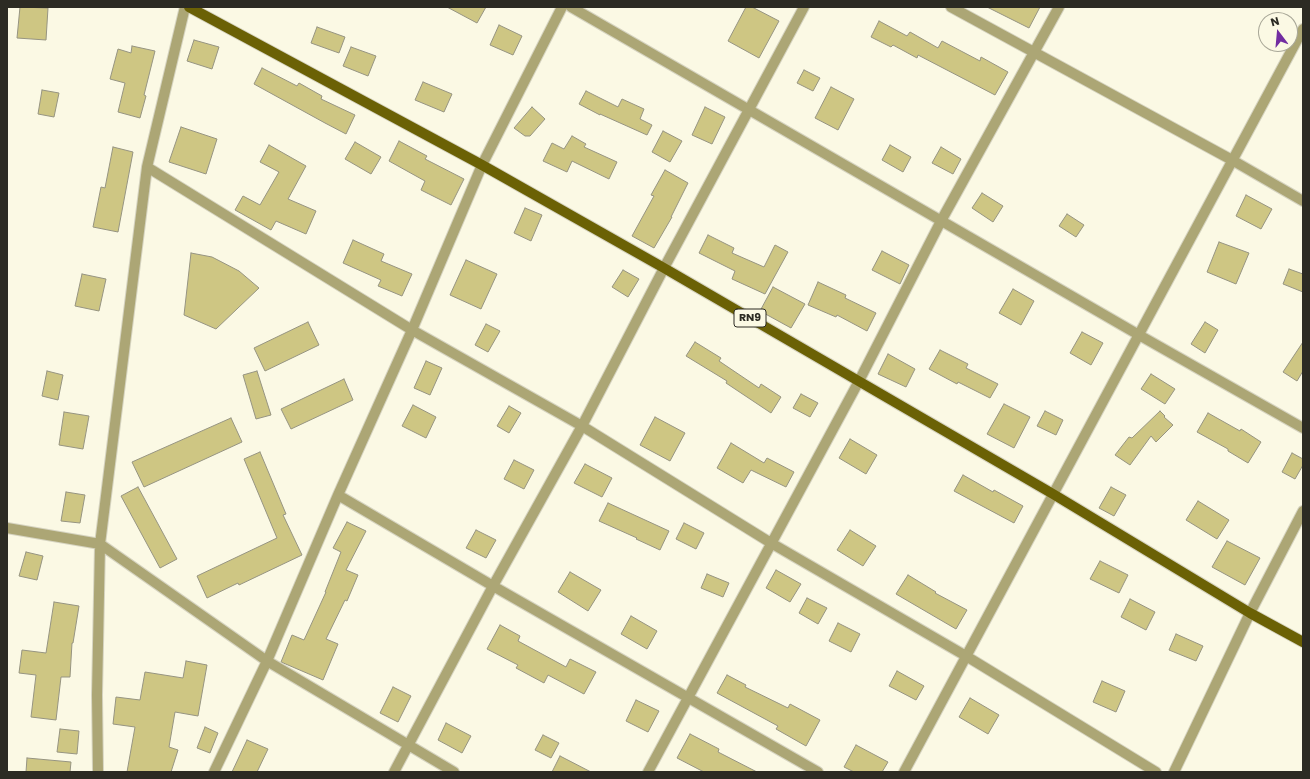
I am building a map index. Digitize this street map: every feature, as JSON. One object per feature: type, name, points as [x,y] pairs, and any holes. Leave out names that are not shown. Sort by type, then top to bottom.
[{"type":"main road","name":"RN9","points":[[189,7],[482,165],[664,268],[1053,494],[1250,613],[1303,642]]},
{"type":"street","points":[[98,772],[97,695],[100,544],[147,168],[185,7]]},
{"type":"street","points":[[214,772],[267,661],[338,495],[412,330],[482,165],[562,7]]},
{"type":"street","points":[[571,7],[1138,335],[1303,428]]},
{"type":"street","points":[[394,772],[493,586],[582,426],[664,268],[804,7]]},
{"type":"street","points":[[951,7],[1232,160],[1303,201]]},
{"type":"street","points":[[648,772],[858,381],[941,221],[1059,7]]},
{"type":"street","points":[[904,772],[1303,29]]},
{"type":"street","points":[[147,168],[412,330],[582,426],[771,543],[966,656],[1156,772]]},
{"type":"street","points":[[338,495],[493,586],[818,772]]},
{"type":"street","points":[[1174,772],[1250,613],[1303,511]]},
{"type":"street","points":[[7,528],[100,544],[267,661],[454,772]]},
{"type":"building","points":[[20,7],[48,8],[46,40],[17,38]]},
{"type":"building","points":[[447,7],[486,7],[477,23]]},
{"type":"building","points":[[746,7],[752,7],[779,21],[759,58],[728,41]]},
{"type":"building","points":[[987,7],[1040,7],[1029,28]]},
{"type":"building","points":[[879,21],[907,36],[910,32],[938,48],[942,41],[980,61],[981,57],[1008,72],[995,95],[918,55],[917,58],[893,45],[891,47],[871,37]]},
{"type":"building","points":[[499,25],[522,36],[513,55],[490,45]]},
{"type":"building","points":[[317,27],[345,37],[339,53],[311,43]]},
{"type":"building","points":[[194,40],[219,47],[212,69],[187,61]]},
{"type":"building","points":[[132,46],[155,51],[140,118],[118,112],[125,83],[110,79],[118,49],[131,53]]},
{"type":"building","points":[[351,47],[376,56],[368,76],[343,66]]},
{"type":"building","points":[[262,68],[297,86],[299,83],[322,96],[321,99],[355,115],[346,134],[254,84]]},
{"type":"building","points":[[804,70],[820,78],[813,91],[797,83]]},
{"type":"building","points":[[423,82],[452,94],[444,112],[415,100]]},
{"type":"building","points":[[831,87],[854,99],[838,130],[815,118]]},
{"type":"building","points":[[42,90],[59,93],[54,117],[38,114]]},
{"type":"building","points":[[586,91],[618,107],[622,99],[644,109],[640,119],[652,125],[647,135],[600,115],[579,104]]},
{"type":"building","points":[[532,107],[545,119],[530,136],[525,136],[514,128]]},
{"type":"building","points":[[705,107],[725,117],[712,144],[692,135]]},
{"type":"building","points":[[181,127],[217,139],[206,174],[169,162]]},
{"type":"building","points":[[663,131],[682,141],[670,162],[652,152]]},
{"type":"building","points":[[572,136],[586,144],[584,147],[617,162],[609,179],[572,161],[567,172],[543,161],[552,143],[564,149]]},
{"type":"building","points":[[399,141],[427,156],[425,159],[464,179],[451,205],[421,190],[425,181],[389,161]]},
{"type":"building","points":[[355,142],[381,157],[371,174],[345,159]]},
{"type":"building","points":[[269,145],[306,166],[288,199],[316,211],[306,234],[276,221],[271,230],[235,210],[243,196],[260,205],[279,172],[260,162]]},
{"type":"building","points":[[890,145],[911,157],[903,172],[882,160]]},
{"type":"building","points":[[113,147],[133,152],[118,232],[93,227],[101,187],[105,188]]},
{"type":"building","points":[[941,147],[961,159],[953,174],[932,163]]},
{"type":"building","points":[[665,170],[688,183],[672,217],[654,248],[632,236],[654,196],[651,195]]},
{"type":"building","points":[[982,193],[1003,206],[993,222],[972,208]]},
{"type":"building","points":[[1246,195],[1272,209],[1261,229],[1236,216]]},
{"type":"building","points":[[525,208],[542,215],[531,241],[514,233]]},
{"type":"building","points":[[1067,214],[1084,225],[1076,237],[1059,226]]},
{"type":"building","points":[[708,235],[734,248],[732,253],[764,267],[775,245],[788,252],[765,294],[732,279],[735,271],[699,253]]},
{"type":"building","points":[[353,240],[384,254],[381,261],[412,274],[402,296],[378,286],[381,280],[343,263]]},
{"type":"building","points":[[1219,242],[1249,253],[1236,284],[1207,272]]},
{"type":"building","points":[[882,251],[909,265],[900,284],[872,270]]},
{"type":"building","points":[[191,253],[212,257],[239,271],[259,288],[216,329],[184,315]]},
{"type":"building","points":[[466,260],[497,274],[481,309],[450,295]]},
{"type":"building","points":[[1289,269],[1303,274],[1303,292],[1283,284]]},
{"type":"building","points":[[623,270],[639,279],[628,297],[612,287]]},
{"type":"building","points":[[82,274],[106,279],[99,311],[75,306]]},
{"type":"building","points":[[818,282],[846,295],[845,298],[876,313],[867,331],[837,315],[836,317],[808,305]]},
{"type":"building","points":[[773,287],[805,304],[791,328],[760,311]]},
{"type":"building","points":[[1013,289],[1034,301],[1021,325],[999,313]]},
{"type":"building","points":[[308,322],[319,345],[265,371],[254,348]]},
{"type":"building","points":[[1205,322],[1218,330],[1205,353],[1191,344]]},
{"type":"building","points":[[486,324],[500,331],[488,352],[475,345]]},
{"type":"building","points":[[1082,332],[1103,343],[1091,365],[1070,353]]},
{"type":"building","points":[[695,342],[721,358],[719,361],[759,388],[761,384],[781,397],[771,413],[726,383],[727,381],[686,356]]},
{"type":"building","points":[[1303,342],[1303,371],[1297,381],[1283,372]]},
{"type":"building","points":[[940,350],[968,364],[966,368],[998,384],[990,398],[958,382],[957,384],[929,369]]},
{"type":"building","points":[[888,354],[915,369],[906,387],[878,374]]},
{"type":"building","points":[[426,361],[442,368],[430,395],[414,388]]},
{"type":"building","points":[[47,371],[63,375],[58,400],[42,396]]},
{"type":"building","points":[[257,371],[271,415],[256,419],[243,375]]},
{"type":"building","points":[[1151,374],[1175,389],[1165,404],[1141,389]]},
{"type":"building","points":[[344,379],[353,400],[291,429],[281,409]]},
{"type":"building","points":[[801,394],[818,403],[810,417],[793,408]]},
{"type":"building","points":[[1004,404],[1030,417],[1014,448],[987,434]]},
{"type":"building","points":[[413,405],[436,417],[426,438],[402,426]]},
{"type":"building","points":[[509,406],[521,413],[509,433],[497,426]]},
{"type":"building","points":[[1045,411],[1063,420],[1056,435],[1037,426]]},
{"type":"building","points":[[1160,411],[1173,425],[1156,442],[1151,436],[1130,465],[1115,455],[1129,437],[1132,438]]},
{"type":"building","points":[[64,412],[89,416],[83,449],[59,445]]},
{"type":"building","points":[[1208,413],[1240,431],[1241,429],[1261,442],[1248,463],[1228,451],[1228,449],[1197,432]]},
{"type":"building","points":[[655,417],[685,433],[670,461],[640,445]]},
{"type":"building","points":[[231,418],[242,442],[144,487],[132,462]]},
{"type":"building","points":[[850,439],[877,455],[866,474],[839,458]]},
{"type":"building","points":[[731,443],[764,463],[767,458],[794,472],[786,487],[751,470],[743,483],[717,468]]},
{"type":"building","points":[[260,452],[286,514],[283,515],[302,555],[239,585],[238,583],[207,598],[197,576],[277,538],[244,459]]},
{"type":"building","points":[[1292,453],[1303,459],[1303,465],[1295,479],[1282,472]]},
{"type":"building","points":[[514,460],[534,470],[524,489],[504,479]]},
{"type":"building","points":[[585,464],[612,478],[602,497],[574,483]]},
{"type":"building","points":[[963,475],[993,492],[994,490],[1023,506],[1014,523],[954,491]]},
{"type":"building","points":[[138,487],[177,559],[160,568],[121,496]]},
{"type":"building","points":[[1111,487],[1126,495],[1114,516],[1099,508]]},
{"type":"building","points":[[66,492],[85,495],[80,523],[61,521]]},
{"type":"building","points":[[1198,501],[1229,520],[1217,539],[1186,520]]},
{"type":"building","points":[[608,503],[669,531],[660,550],[599,521]]},
{"type":"building","points":[[347,522],[366,531],[346,570],[358,575],[347,601],[345,600],[326,639],[338,644],[323,680],[281,662],[292,635],[304,640],[326,592],[341,552],[333,548]]},
{"type":"building","points":[[684,523],[704,533],[696,549],[676,539]]},
{"type":"building","points":[[476,530],[496,540],[486,558],[466,548]]},
{"type":"building","points":[[850,530],[876,546],[863,566],[837,550]]},
{"type":"building","points":[[1227,541],[1260,558],[1245,585],[1212,567]]},
{"type":"building","points":[[26,552],[43,556],[37,580],[19,576]]},
{"type":"building","points":[[1100,561],[1128,575],[1119,593],[1090,579]]},
{"type":"building","points":[[776,570],[801,584],[790,602],[766,588]]},
{"type":"building","points":[[570,572],[601,590],[588,611],[558,592]]},
{"type":"building","points":[[707,574],[729,583],[723,597],[701,588]]},
{"type":"building","points":[[908,575],[936,592],[935,593],[967,610],[956,629],[896,594]]},
{"type":"building","points":[[807,598],[827,608],[818,624],[799,613]]},
{"type":"building","points":[[1130,599],[1155,612],[1146,630],[1121,617]]},
{"type":"building","points":[[54,602],[79,606],[72,643],[70,677],[61,677],[56,720],[31,717],[36,675],[19,673],[22,650],[46,653]]},
{"type":"building","points":[[631,616],[657,631],[647,649],[621,634]]},
{"type":"building","points":[[838,623],[860,634],[851,652],[829,641]]},
{"type":"building","points":[[500,625],[520,636],[518,641],[566,667],[570,659],[596,672],[584,694],[548,675],[544,683],[516,668],[518,665],[487,649]]},
{"type":"building","points":[[1176,634],[1203,646],[1196,661],[1169,650]]},
{"type":"building","points":[[186,661],[207,665],[198,716],[175,712],[169,747],[178,750],[171,772],[127,772],[135,727],[113,724],[116,697],[140,700],[145,672],[183,678]]},
{"type":"building","points":[[897,671],[924,686],[916,700],[889,686]]},
{"type":"building","points":[[727,675],[746,685],[745,687],[788,708],[790,704],[820,720],[806,746],[776,729],[778,726],[717,693]]},
{"type":"building","points":[[1102,681],[1125,691],[1116,712],[1093,702]]},
{"type":"building","points":[[393,687],[411,696],[398,722],[380,713]]},
{"type":"building","points":[[970,698],[999,715],[988,734],[959,717]]},
{"type":"building","points":[[636,700],[659,711],[648,732],[626,721]]},
{"type":"building","points":[[446,723],[471,736],[462,753],[438,740]]},
{"type":"building","points":[[205,727],[218,733],[210,753],[197,748]]},
{"type":"building","points":[[60,729],[79,731],[77,754],[57,752]]},
{"type":"building","points":[[690,734],[719,749],[718,752],[757,772],[704,772],[677,758]]},
{"type":"building","points":[[543,735],[559,743],[551,758],[535,750]]},
{"type":"building","points":[[247,740],[268,749],[257,772],[232,772]]},
{"type":"building","points":[[856,745],[888,762],[882,772],[854,772],[844,767]]},
{"type":"building","points":[[560,756],[591,772],[552,772]]},
{"type":"building","points":[[27,758],[71,762],[70,772],[26,772]]}]
